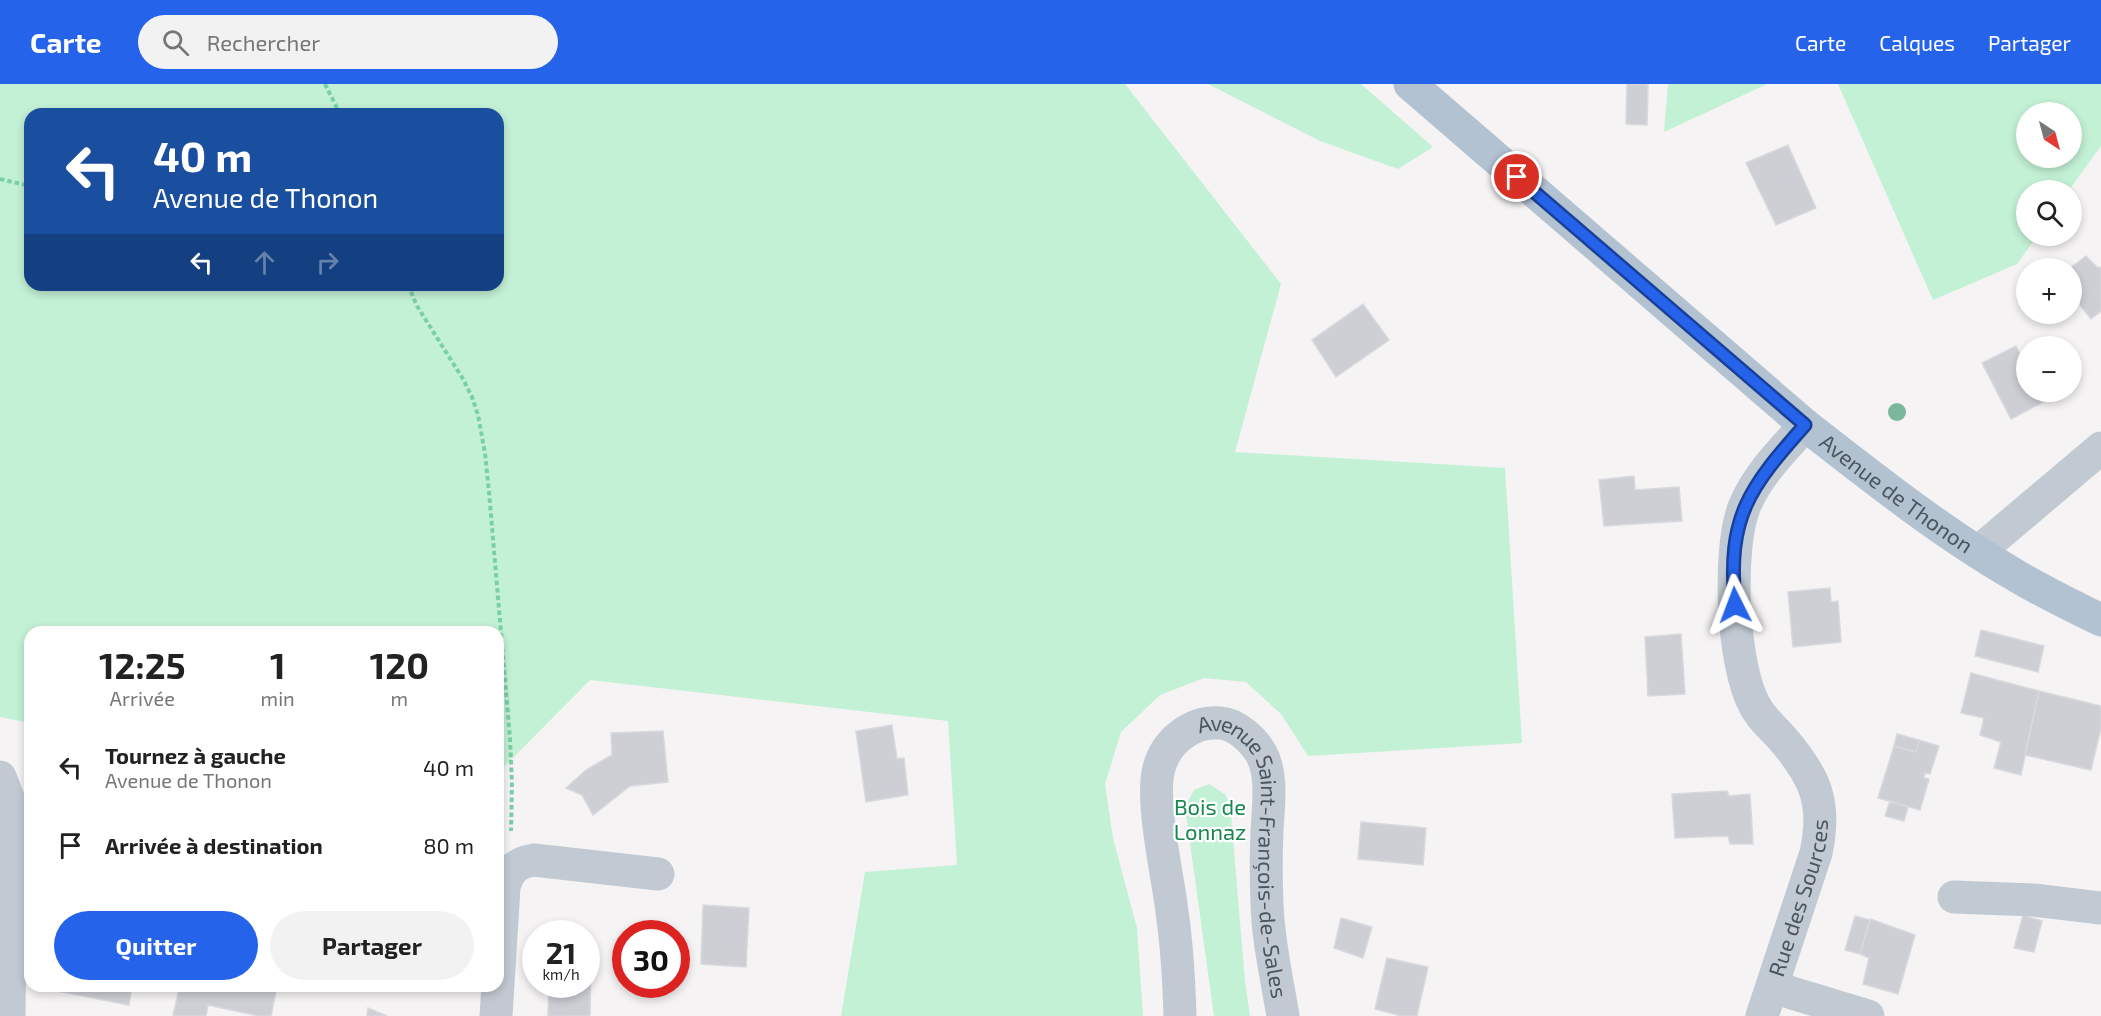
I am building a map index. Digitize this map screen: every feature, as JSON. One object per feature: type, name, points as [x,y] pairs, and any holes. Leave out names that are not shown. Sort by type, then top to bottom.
[{"type":"main road","name":"Avenue de Thonon","points":[[1410,84],[1805,425],[1895,495],[1977,552],[2054,597],[2101,620]]},
{"type":"street","name":"Rue des Sources","points":[[1767,1001],[1816,853],[1821,814],[1810,776],[1760,713],[1748,691],[1743,675],[1733,584],[1735,549],[1744,505],[1768,467],[1805,425]]},
{"type":"street","points":[[1977,552],[2101,448]]},
{"type":"street","name":"Avenue Saint-François-de-Sales","points":[[1180,1016],[1173,913],[1157,792],[1159,768],[1168,748],[1183,733],[1198,724],[1212,723],[1225,724],[1249,739],[1262,755],[1266,769],[1269,789],[1267,906],[1283,1016]]},
{"type":"street","points":[[0,777],[9,800],[11,821],[9,1016]]},
{"type":"street","points":[[504,887],[507,876],[514,867],[534,860],[658,874]]},
{"type":"street","points":[[1954,897],[2034,900],[2101,908]]},
{"type":"street","points":[[496,1016],[497,992]]},
{"type":"street","points":[[1767,1001],[1868,1016]]},
{"type":"path","points":[[326,84],[337,108]]},
{"type":"path","points":[[0,179],[24,185]]},
{"type":"path","points":[[411,291],[417,306],[472,396],[485,453],[500,626]]},
{"type":"path","points":[[504,670],[512,784],[507,876]]},
{"type":"green space","points":[[0,84],[1125,84],[1281,284],[1235,452],[1505,468],[1522,743],[1308,756],[1281,714],[1246,682],[1204,678],[1160,695],[1121,732],[1105,784],[1113,838],[1137,928],[1143,1016],[841,1016],[865,872],[957,865],[948,721],[590,680],[504,767],[504,626],[24,626],[24,722],[0,717]]},
{"type":"green space","points":[[1208,84],[1361,84],[1433,147],[1398,169],[1320,141]]},
{"type":"green space","points":[[1668,84],[1767,84],[1664,132]]},
{"type":"green space","points":[[1838,84],[2101,84],[2101,146],[2076,180],[2016,180],[2016,246],[2030,246],[2021,258],[2016,258],[2016,264],[1933,300]]},
{"type":"green space","name":"Bois de Lonnaz","points":[[1209,784],[1226,795],[1231,815],[1250,1016],[1214,1016],[1185,807],[1194,790]]},
{"type":"building","points":[[1627,84],[1648,84],[1647,125],[1626,124]]},
{"type":"building","points":[[1788,145],[1816,208],[1776,225],[1746,163]]},
{"type":"building","points":[[2086,256],[2098,268],[2101,267],[2101,311],[2091,319],[2082,308],[2082,259]]},
{"type":"building","points":[[1363,304],[1389,340],[1336,377],[1312,340]]},
{"type":"building","points":[[2016,346],[2016,402],[2043,402],[2011,419],[1982,363]]},
{"type":"building","points":[[1634,476],[1635,490],[1679,487],[1682,521],[1604,526],[1599,480]]},
{"type":"building","points":[[1830,588],[1831,602],[1838,601],[1841,642],[1793,647],[1788,592]]},
{"type":"building","points":[[1981,630],[2044,646],[2038,672],[1975,656]]},
{"type":"building","points":[[1681,634],[1685,694],[1648,696],[1645,637]]},
{"type":"building","points":[[1971,673],[2039,691],[2021,775],[1994,768],[2001,742],[1980,735],[1984,718],[1961,713]]},
{"type":"building","points":[[2039,691],[2101,706],[2101,728],[2091,770],[2025,755]]},
{"type":"building","points":[[892,725],[897,759],[904,758],[908,795],[866,802],[856,731]]},
{"type":"building","points":[[663,731],[668,782],[630,786],[593,815],[582,795],[566,788],[586,770],[612,755],[611,733]]},
{"type":"building","points":[[1897,734],[1919,740],[1916,752],[1894,746]]},
{"type":"building","points":[[1919,740],[1939,746],[1930,774],[1925,773],[1924,778],[1929,779],[1920,810],[1878,798],[1894,746],[1916,752]]},
{"type":"building","points":[[1727,791],[1729,796],[1750,794],[1753,844],[1730,844],[1728,836],[1675,838],[1672,794]]},
{"type":"building","points":[[1890,801],[1908,807],[1904,821],[1885,816]]},
{"type":"building","points":[[1361,822],[1426,828],[1423,865],[1358,859]]},
{"type":"building","points":[[703,905],[749,908],[746,967],[701,964]]},
{"type":"building","points":[[2023,915],[2042,921],[2034,952],[2014,948]]},
{"type":"building","points":[[1855,916],[1870,920],[1860,954],[1845,950]]},
{"type":"building","points":[[1341,918],[1372,927],[1363,958],[1334,948]]},
{"type":"building","points":[[1870,919],[1915,935],[1898,994],[1863,984],[1869,958],[1860,954]]},
{"type":"building","points":[[1387,958],[1428,967],[1417,1016],[1401,1016],[1375,1009]]},
{"type":"building","points":[[62,992],[131,992],[129,1005]]},
{"type":"building","points":[[179,992],[276,992],[271,1016],[259,1016],[208,1005],[206,1016],[173,1015]]},
{"type":"building","points":[[549,998],[590,998],[590,1016],[548,1016]]},
{"type":"building","points":[[368,1008],[387,1016],[367,1016]]},
{"type":"route","points":[[1517,177],[1805,425],[1768,467],[1744,505],[1735,549],[1733,584],[1735,605]]}]
